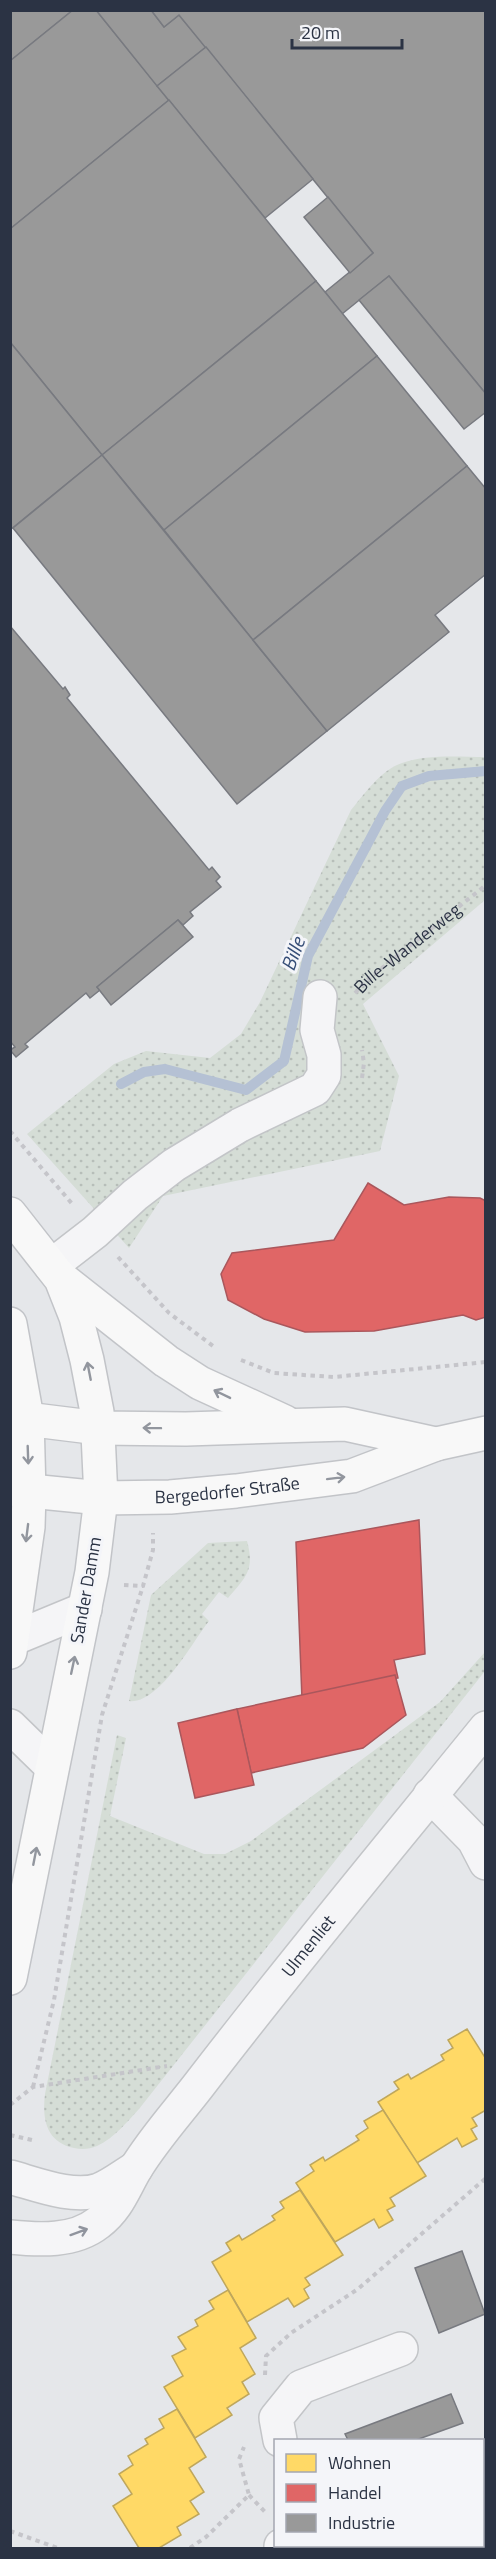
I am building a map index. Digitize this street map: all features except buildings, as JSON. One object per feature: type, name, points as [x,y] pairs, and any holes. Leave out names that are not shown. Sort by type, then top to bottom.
[{"type":"main road","name":"Sander Damm","points":[[10,1978],[92,1572],[100,1498],[99,1428],[87,1360],[56,1272],[12,1221]]},
{"type":"main road","points":[[56,1272],[175,1367],[226,1396],[294,1427]]},
{"type":"main road","points":[[10,1324],[19,1418],[20,1491],[28,1527],[11,1644]]},
{"type":"main road","name":"Bergedorfer Straße","points":[[19,1418],[99,1428],[294,1427],[345,1424],[436,1444]]},
{"type":"main road","name":"Bergedorfer Straße","points":[[20,1491],[100,1498],[181,1496],[352,1476],[436,1444],[486,1433]]},
{"type":"street","points":[[56,1272],[135,1195],[196,1152],[240,1125],[315,1089],[324,1075],[324,1055],[317,1030],[320,997]]},
{"type":"street","points":[[11,1644],[85,1609]]},
{"type":"street","points":[[10,1726],[52,1767]]},
{"type":"street","name":"Ulmenliet","points":[[10,2237],[46,2238],[81,2233],[98,2223],[113,2208],[123,2196],[136,2168],[221,2057],[486,1728]]},
{"type":"street","points":[[430,1795],[474,1840],[486,1863]]},
{"type":"street","name":"Ulmenliet","points":[[10,2177],[69,2191],[85,2192],[98,2190],[136,2168]]},
{"type":"street","points":[[280,2439],[276,2418],[301,2387],[401,2349]]},
{"type":"path","name":"Bille-Wanderweg","points":[[352,1002],[355,993],[367,980],[486,885]]},
{"type":"path","points":[[359,1084],[364,1063],[361,1047]]},
{"type":"path","points":[[10,1131],[95,1232],[169,1313],[215,1347]]},
{"type":"path","points":[[233,1356],[274,1373],[334,1377],[486,1362]]},
{"type":"path","points":[[33,2087],[54,2000],[102,1715],[143,1586]]},
{"type":"path","points":[[10,2105],[33,2087],[221,2057]]},
{"type":"path","points":[[10,2135],[36,2141]]},
{"type":"path","points":[[10,2531],[57,2548]]},
{"type":"shaded area","points":[[485,757],[485,900],[363,1004],[399,1076],[380,1151],[163,1196],[129,1248],[27,1134],[114,1064],[146,1051],[210,1058],[241,1034],[260,1002],[351,810],[367,790],[394,766],[412,760]]},
{"type":"shaded area","points":[[247,1541],[249,1566],[240,1584],[228,1598],[219,1592],[202,1614],[209,1621],[163,1683],[140,1700],[129,1701],[151,1595],[208,1543]]},
{"type":"shaded area","points":[[485,1652],[485,1671],[139,2109],[115,2134],[97,2146],[77,2149],[57,2141],[45,2120],[45,2094],[117,1735],[126,1738],[110,1816],[204,1854],[225,1854],[251,1841],[440,1702]]},
{"type":"waterway","name":"Bille","points":[[121,1084],[144,1072],[165,1069],[246,1090],[284,1061],[308,956],[385,811],[402,786],[429,776],[486,771]]}]
